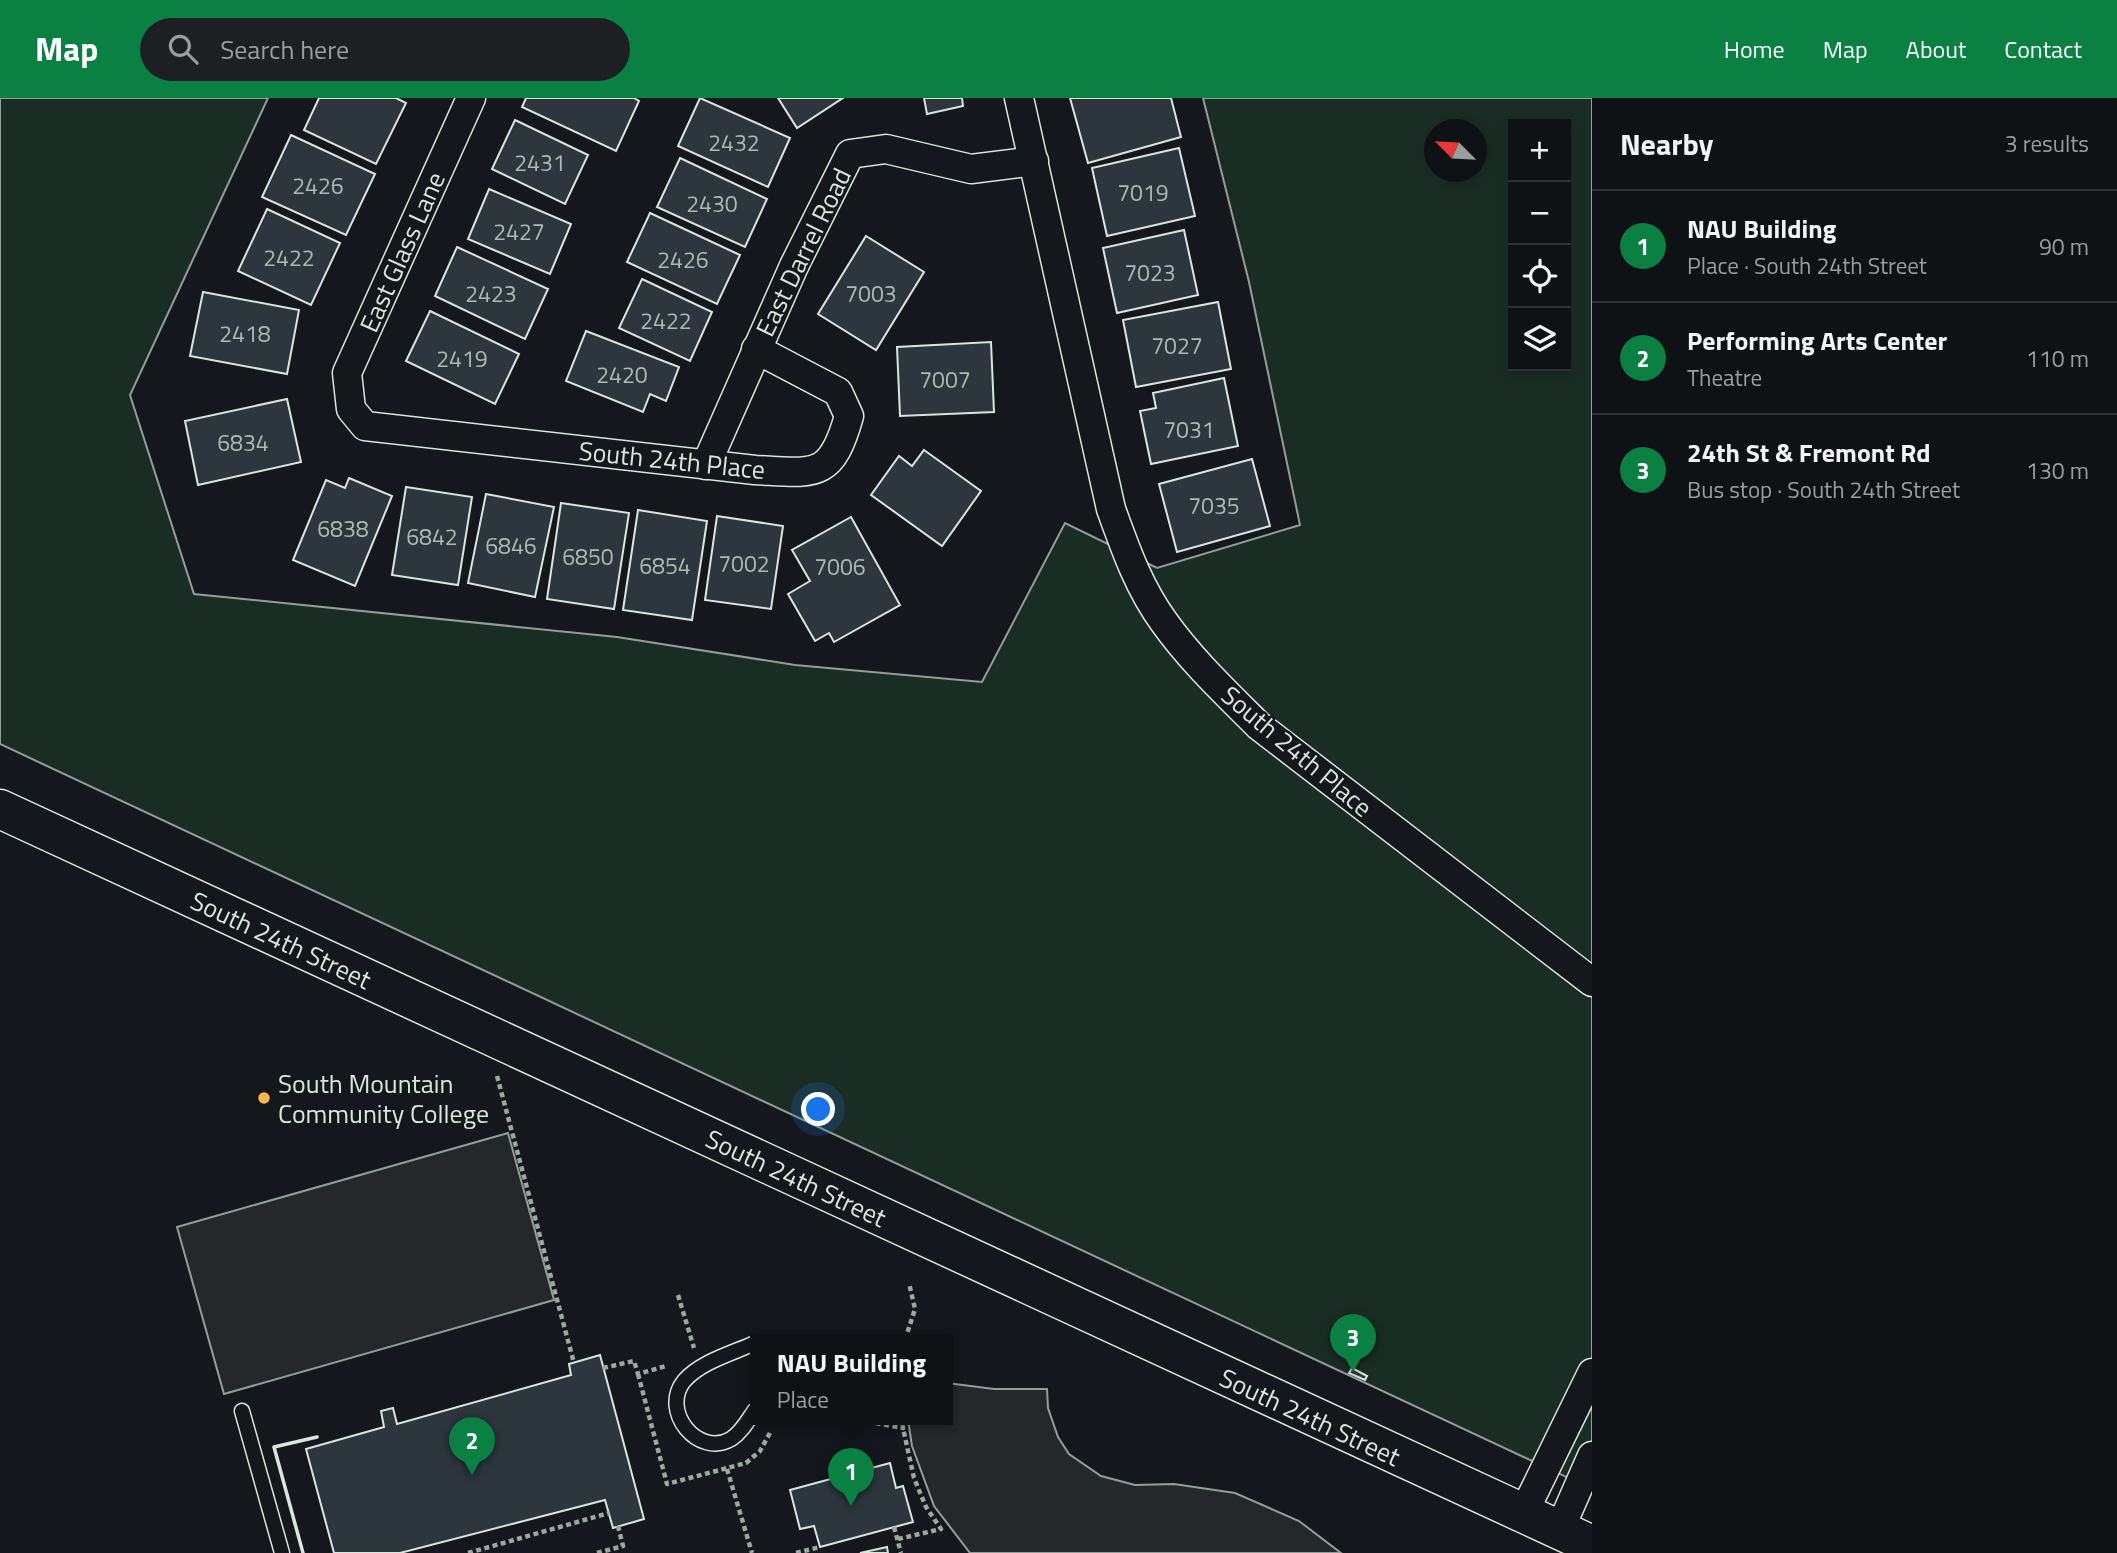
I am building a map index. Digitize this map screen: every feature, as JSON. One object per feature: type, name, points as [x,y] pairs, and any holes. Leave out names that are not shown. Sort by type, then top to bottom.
[{"type":"main road","name":"South 24th Street","points":[[0,809],[1575,1538]]},
{"type":"street","name":"East Glass Lane","points":[[351,409],[347,373],[471,98]]},
{"type":"street","points":[[1019,98],[1034,161]]},
{"type":"street","name":"East Darrel Road","points":[[706,465],[831,186],[850,154],[886,149],[971,169],[1034,161]]},
{"type":"street","name":"South 24th Place","points":[[1034,161],[1111,509],[1133,568],[1163,621],[1213,681],[1259,726],[1592,982]]},
{"type":"street","name":"South 24th Place","points":[[351,409],[365,426],[706,465],[801,472],[823,468],[841,447],[849,416],[838,392],[756,349]]},
{"type":"street","points":[[1523,1514],[1592,1373]]},
{"type":"street","points":[[1575,1538],[1592,1457]]},
{"type":"lane","points":[[750,1345],[696,1371],[679,1390],[677,1401],[682,1426],[694,1437],[720,1443],[733,1438],[750,1416]]},
{"type":"lane","points":[[242,1411],[282,1553]]},
{"type":"path","points":[[486,1034],[574,1363]]},
{"type":"path","points":[[907,1334],[915,1310],[909,1283]]},
{"type":"path","points":[[678,1295],[698,1358]]},
{"type":"path","points":[[603,1368],[635,1361],[638,1374],[674,1364]]},
{"type":"path","points":[[886,1425],[902,1428]]},
{"type":"path","points":[[898,1539],[941,1529],[926,1507],[914,1478],[902,1425]]},
{"type":"path","points":[[727,1469],[752,1553]]},
{"type":"path","points":[[468,1553],[609,1513]]},
{"type":"path","points":[[597,1553],[623,1546],[618,1526]]},
{"type":"path","points":[[894,1527],[901,1553]]},
{"type":"path","points":[[796,1553],[820,1547]]},
{"type":"green space","points":[[0,98],[268,98],[130,395],[194,594],[617,637],[795,665],[982,682],[1065,523],[1157,568],[1300,525],[1249,282],[1203,98],[1592,98],[1592,1489],[0,744]]},
{"type":"shaded area","points":[[508,1133],[554,1300],[224,1394],[177,1227]]},
{"type":"shaded area","points":[[953,1384],[994,1389],[1047,1389],[1048,1408],[1058,1437],[1069,1454],[1101,1476],[1135,1485],[1174,1484],[1235,1493],[1299,1521],[1341,1553],[970,1553],[934,1506],[912,1446],[909,1425],[953,1425]]},
{"type":"building","points":[[319,98],[396,98],[406,103],[376,164],[304,130]]},
{"type":"building","points":[[526,98],[634,98],[639,101],[616,151],[522,107]]},
{"type":"building","points":[[700,98],[790,138],[768,187],[678,146]]},
{"type":"building","points":[[778,98],[843,98],[797,128]]},
{"type":"building","points":[[924,98],[962,98],[963,106],[927,114]]},
{"type":"building","points":[[1070,98],[1171,98],[1181,137],[1088,163]]},
{"type":"building","points":[[515,120],[588,155],[565,204],[492,169]]},
{"type":"building","points":[[291,135],[375,174],[346,235],[262,197]]},
{"type":"building","points":[[1179,148],[1195,216],[1107,236],[1092,168]]},
{"type":"building","points":[[680,158],[767,199],[745,247],[657,207]]},
{"type":"building","points":[[489,189],[571,224],[550,274],[468,239]]},
{"type":"building","points":[[267,209],[340,243],[311,305],[238,271]]},
{"type":"building","points":[[650,213],[740,255],[717,304],[627,262]]},
{"type":"building","points":[[1184,230],[1198,295],[1117,313],[1103,248]]},
{"type":"building","points":[[866,236],[924,272],[876,350],[818,314]]},
{"type":"building","points":[[457,247],[548,289],[525,339],[435,296]]},
{"type":"building","points":[[642,279],[712,312],[690,361],[619,328]]},
{"type":"building","points":[[203,292],[299,310],[287,374],[190,356]]},
{"type":"building","points":[[1218,302],[1231,369],[1136,387],[1123,320]]},
{"type":"building","points":[[430,311],[519,354],[495,404],[406,361]]},
{"type":"building","points":[[586,331],[679,367],[666,401],[650,394],[643,412],[566,381]]},
{"type":"building","points":[[991,342],[994,412],[900,416],[897,347]]},
{"type":"building","points":[[1224,378],[1238,446],[1151,464],[1140,411],[1156,408],[1153,393]]},
{"type":"building","points":[[287,399],[301,462],[198,485],[185,421]]},
{"type":"building","points":[[924,450],[981,491],[942,546],[871,495],[899,456],[912,466]]},
{"type":"building","points":[[1252,459],[1270,526],[1177,552],[1159,484]]},
{"type":"building","points":[[349,478],[392,496],[355,586],[293,560],[326,480],[345,488]]},
{"type":"building","points":[[406,487],[472,497],[458,585],[392,575]]},
{"type":"building","points":[[486,494],[554,507],[535,597],[468,583]]},
{"type":"building","points":[[561,503],[629,513],[614,609],[547,599]]},
{"type":"building","points":[[638,510],[707,521],[692,620],[623,610]]},
{"type":"building","points":[[717,516],[783,526],[771,609],[705,600]]},
{"type":"building","points":[[851,517],[900,605],[834,642],[829,633],[815,641],[788,594],[810,581],[792,550]]},
{"type":"building","points":[[600,1355],[644,1519],[613,1528],[605,1500],[400,1553],[334,1553],[306,1449],[384,1427],[381,1411],[393,1408],[397,1424],[571,1375],[569,1364]]},
{"type":"building","points":[[1352,1368],[1367,1376],[1365,1380],[1349,1373]]},
{"type":"building","points":[[890,1463],[896,1488],[903,1486],[913,1522],[820,1547],[814,1526],[800,1529],[790,1490]]},
{"type":"building","points":[[887,1547],[888,1553],[860,1553]]},
{"type":"wall","points":[[303,1553],[274,1447],[317,1437]]},
{"type":"place","name":"South Mountain Community College","points":[[264,1098]]},
{"type":"place","name":"24th St & Fremont Rd","points":[[1353,1372]]},
{"type":"place","name":"Performing Arts Center","points":[[472,1475]]},
{"type":"place","name":"NAU Building","points":[[851,1506]]}]
